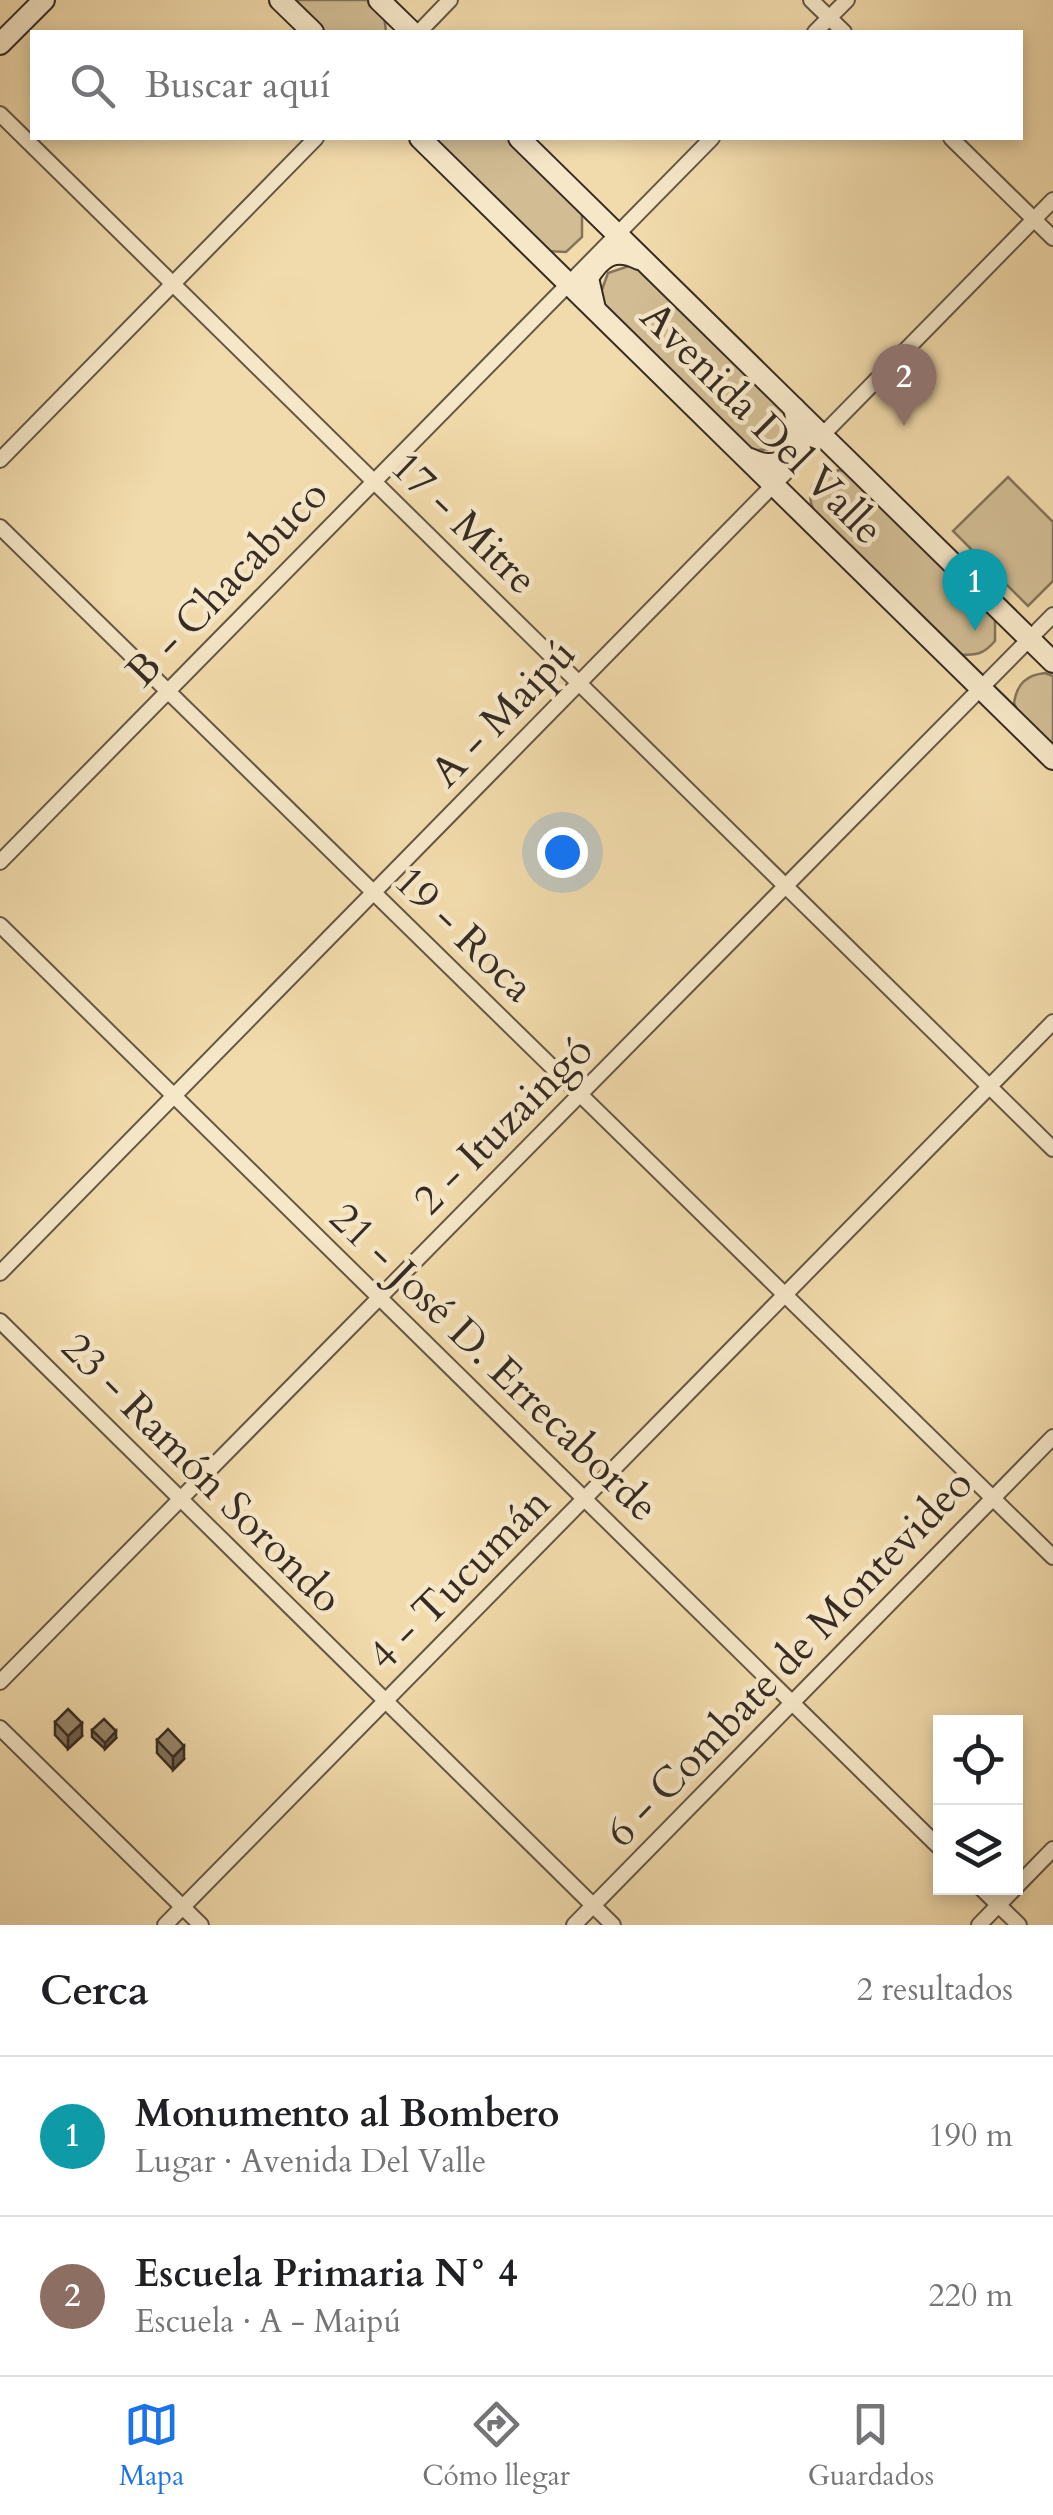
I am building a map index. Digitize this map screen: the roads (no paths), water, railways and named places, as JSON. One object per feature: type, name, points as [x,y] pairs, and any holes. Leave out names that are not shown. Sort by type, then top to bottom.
[{"type":"street","points":[[0,44],[44,0]]},
{"type":"street","points":[[280,0],[311,30]]},
{"type":"street","points":[[418,30],[450,0]]},
{"type":"street","points":[[811,0],[842,30]]},
{"type":"street","points":[[817,30],[846,0]]},
{"type":"street","points":[[384,5],[414,30]]},
{"type":"street","points":[[384,5],[395,30]]},
{"type":"street","name":"17 - Mitre","points":[[0,114],[1053,1149]]},
{"type":"street","points":[[0,460],[314,140]]},
{"type":"street","name":"Avenida Del Valle","points":[[422,140],[1053,759]]},
{"type":"street","name":"Avenida Del Valle","points":[[521,140],[1053,662]]},
{"type":"street","name":"B - Chacabuco","points":[[0,862],[710,140]]},
{"type":"street","points":[[953,140],[1053,238]]},
{"type":"street","name":"A - Maipú","points":[[0,1273],[1053,200]]},
{"type":"street","points":[[596,310],[588,278],[597,263],[610,253],[627,252],[646,262]]},
{"type":"street","points":[[744,456],[762,465],[779,465],[792,455],[801,440],[794,408]]},
{"type":"street","name":"19 - Roca","points":[[0,527],[1053,1557]]},
{"type":"street","name":"2 - Ituzaingó","points":[[0,1682],[1053,615]]},
{"type":"street","name":"21 - José D. Errecaborde","points":[[0,924],[933,1841]]},
{"type":"street","name":"4 - Tucumán","points":[[165,1925],[1053,1022]]},
{"type":"street","name":"23 - Ramón Sorondo","points":[[0,1322],[613,1925]]},
{"type":"street","name":"6 - Combate de Montevideo","points":[[574,1925],[1053,1437]]},
{"type":"street","points":[[0,1728],[201,1925]]},
{"type":"street","points":[[979,1925],[1053,1849]]},
{"type":"street","points":[[988,1895],[1019,1925]]},
{"type":"place","name":"Escuela Primaria N° 4","points":[[904,426]]},
{"type":"place","name":"Monumento al Bombero","points":[[975,631]]}]
